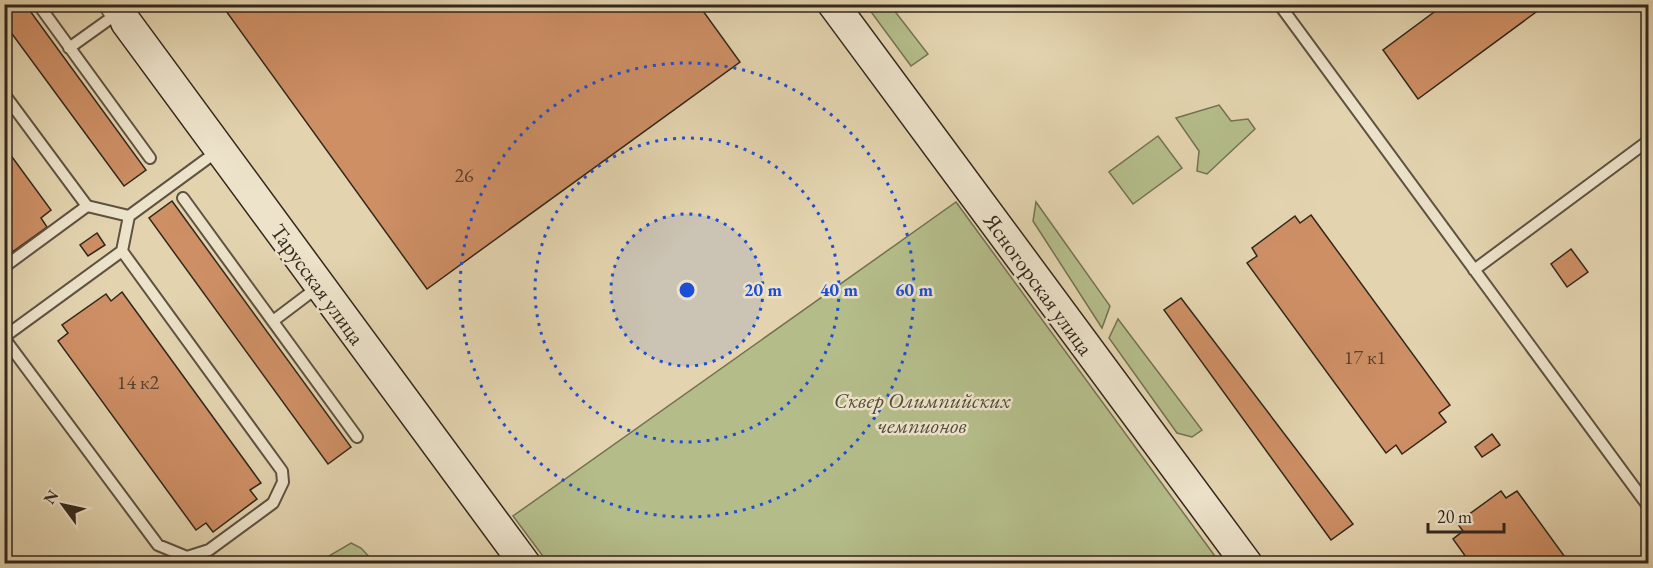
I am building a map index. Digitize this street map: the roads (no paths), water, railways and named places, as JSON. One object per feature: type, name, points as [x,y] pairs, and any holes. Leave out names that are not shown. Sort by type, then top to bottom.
[{"type":"main road","name":"Ясногорская улица","points":[[833,4],[1247,564]]},
{"type":"main road","name":"Тарусская улица","points":[[119,13],[525,564]]},
{"type":"lane","points":[[38,4],[150,158]]},
{"type":"lane","points":[[1279,4],[1648,506]]},
{"type":"lane","points":[[69,48],[119,13]]},
{"type":"lane","points":[[4,94],[87,206],[129,216]]},
{"type":"lane","points":[[1474,270],[1648,141]]},
{"type":"lane","points":[[122,251],[282,471],[283,482],[273,503],[209,550],[186,556],[158,545],[4,337],[122,251],[129,216],[219,150]]},
{"type":"lane","points":[[183,198],[357,437]]},
{"type":"lane","points":[[4,267],[87,206]]},
{"type":"lane","points":[[273,321],[319,286]]},
{"type":"park label","name":"Сквер Олимпийских чемпионов","points":[[922,413]]}]
